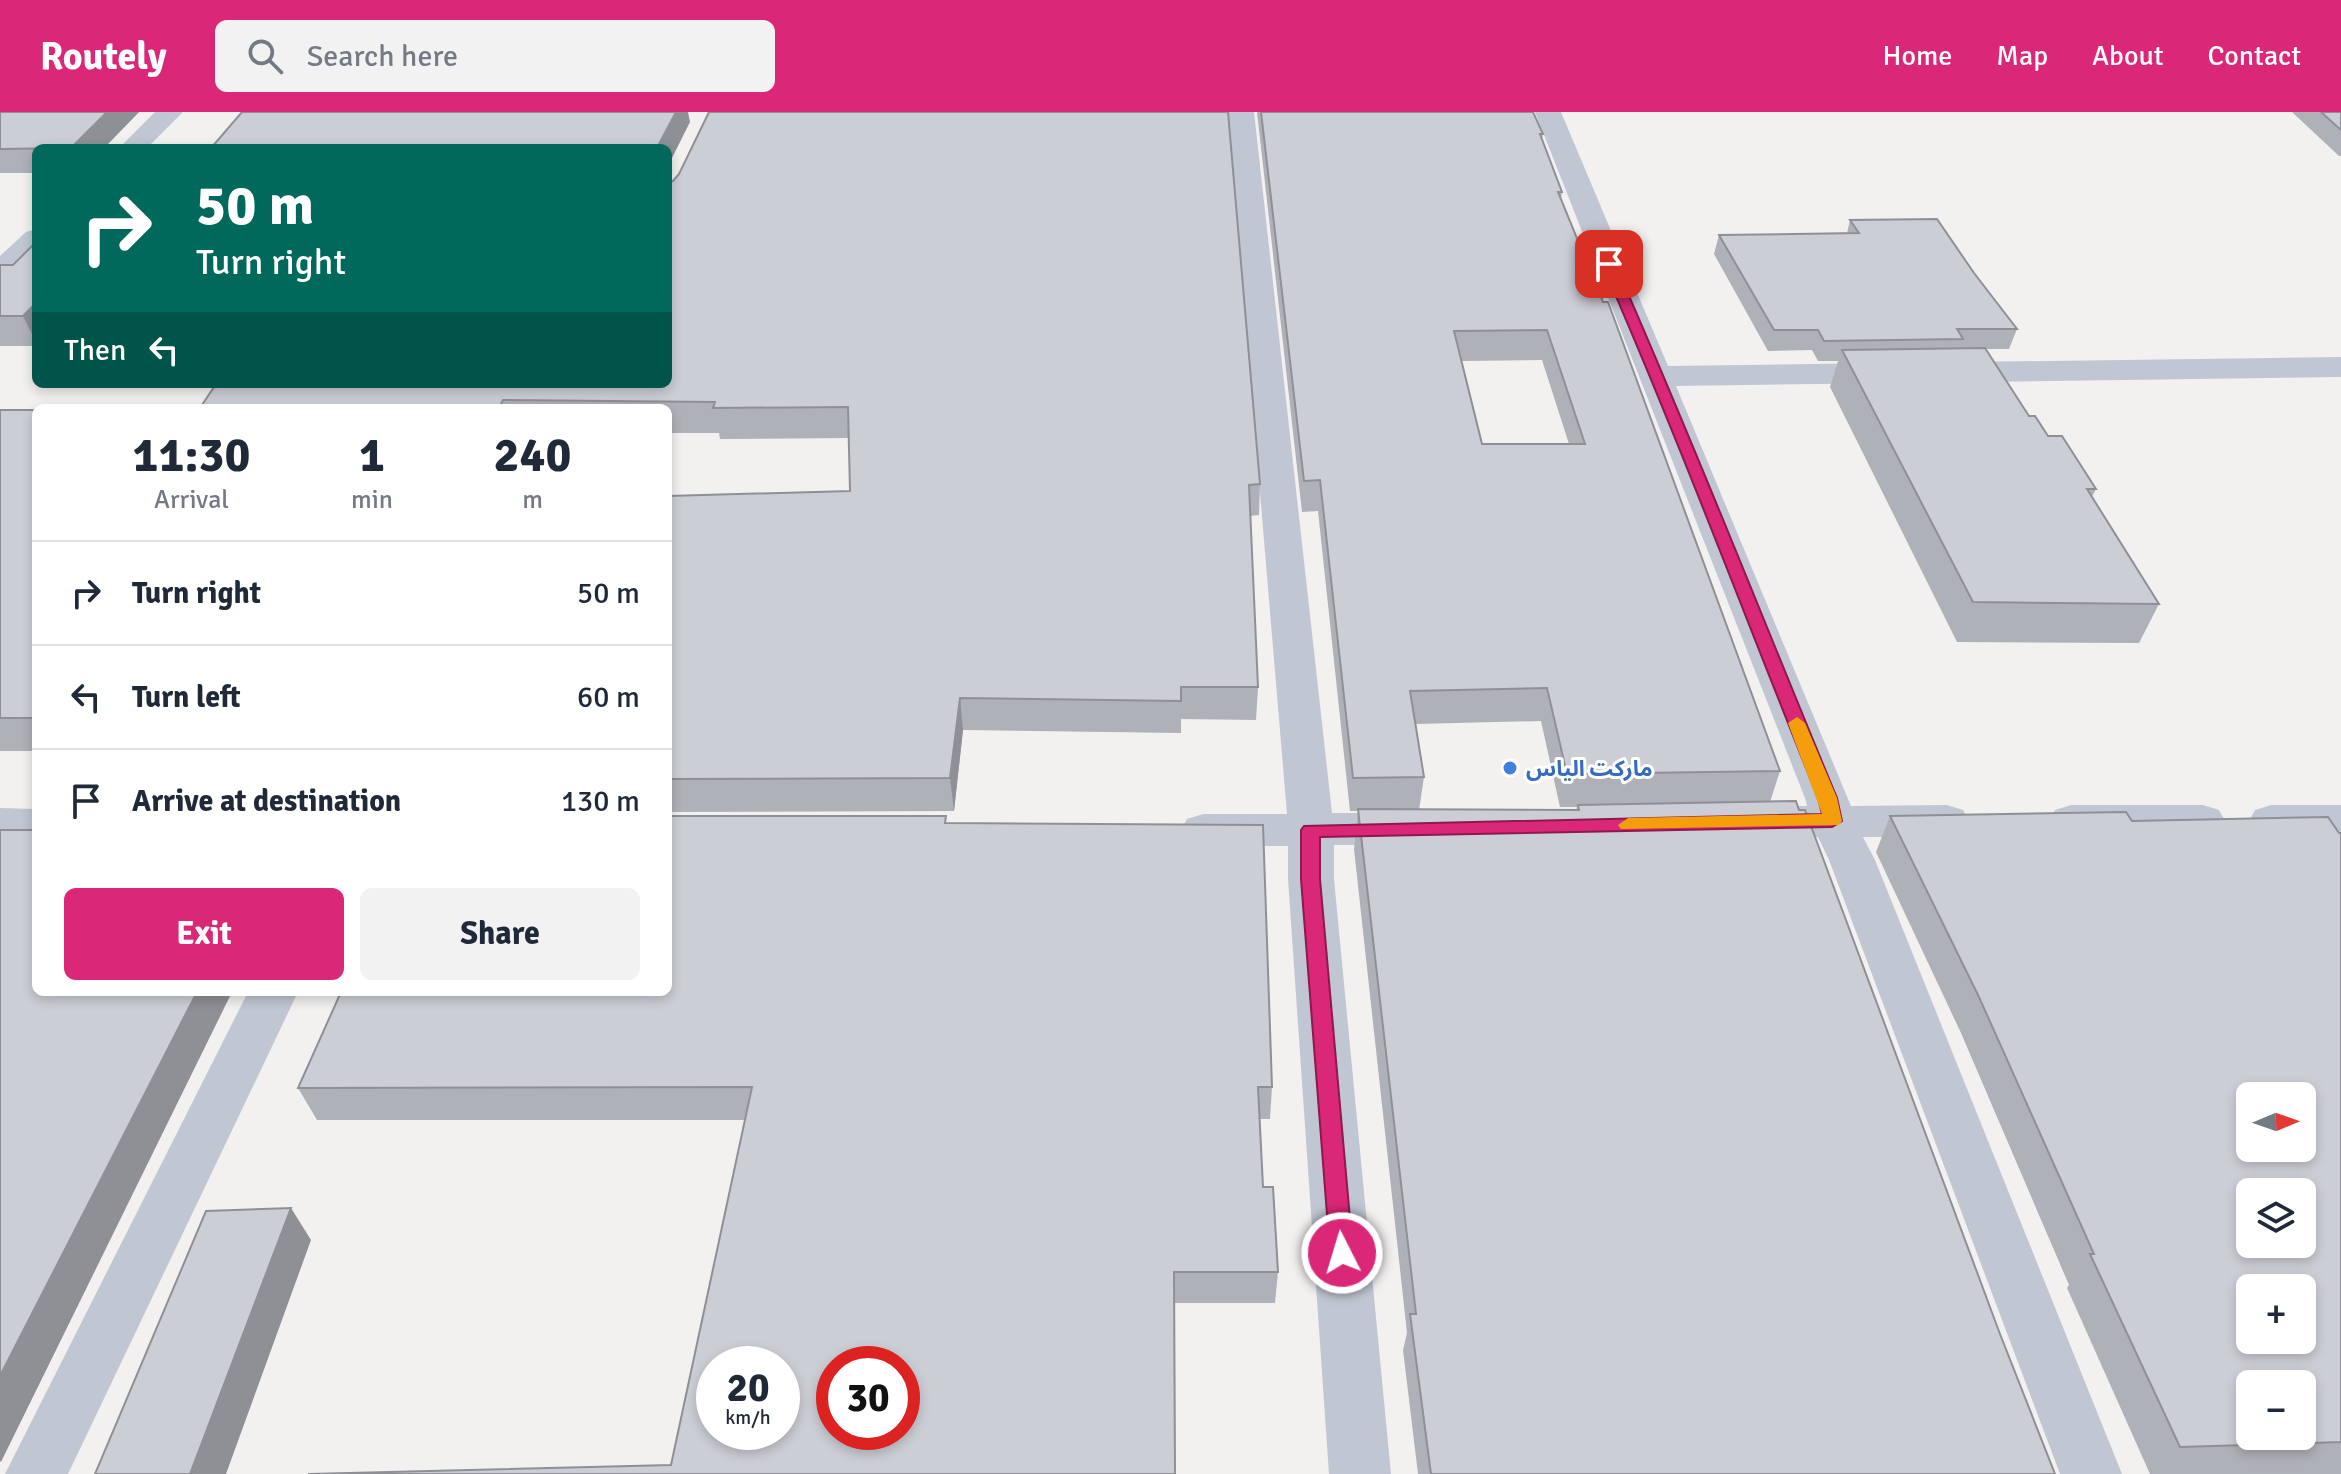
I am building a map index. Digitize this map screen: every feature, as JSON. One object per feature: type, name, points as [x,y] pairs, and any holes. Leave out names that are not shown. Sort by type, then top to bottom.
[{"type":"street","points":[[136,144],[170,112]]},
{"type":"street","points":[[1241,112],[1311,830],[1311,879],[1360,1474]]},
{"type":"street","points":[[1548,112],[1619,289],[1658,376],[1685,452],[1827,798],[1832,821],[1852,860],[2091,1474]]},
{"type":"street","points":[[0,272],[32,242]]},
{"type":"street","points":[[1658,376],[2341,367]]},
{"type":"street","points":[[1706,823],[2341,821]]},
{"type":"street","points":[[0,824],[32,825]]},
{"type":"street","points":[[1170,830],[1453,828]]},
{"type":"street","points":[[36,1474],[271,996]]},
{"type":"building","points":[[0,112],[107,112],[75,144],[32,144],[32,149],[0,149]]},
{"type":"building","points":[[242,112],[676,112],[659,144],[214,144]]},
{"type":"building","points":[[709,112],[1228,112],[1260,484],[1249,485],[1258,687],[1181,687],[1181,701],[960,698],[950,778],[672,779],[672,496],[850,491],[848,407],[713,408],[715,402],[503,400],[501,404],[203,404],[213,388],[672,388],[672,181],[679,174]]},
{"type":"building","points":[[1261,112],[1533,112],[1562,192],[1558,192],[1603,302],[1608,302],[1780,771],[1567,774],[1547,688],[1410,691],[1424,777],[1353,778],[1320,480],[1304,481]],"holes":[[[1547,330],[1585,444],[1482,444],[1454,331]]]},
{"type":"building","points":[[2321,112],[2341,112],[2341,130]]},
{"type":"building","points":[[1937,219],[2017,329],[1957,329],[1963,339],[1824,341],[1818,330],[1774,330],[1719,235],[1859,233],[1850,220]]},
{"type":"building","points":[[32,246],[32,307],[23,316],[0,316],[0,265],[13,265]]},
{"type":"building","points":[[1985,348],[2029,416],[2035,416],[2048,436],[2062,436],[2096,489],[2087,489],[2159,604],[1973,602],[1842,350]]},
{"type":"building","points":[[0,410],[32,410],[32,718],[0,718]]},
{"type":"building","points":[[1796,801],[1799,810],[1805,810],[2055,1474],[1431,1474],[1410,1314],[1416,1314],[1358,809],[1579,810],[1578,805]]},
{"type":"building","points":[[2126,812],[2132,821],[2328,817],[2341,833],[2341,1442],[2316,1443],[2316,1370],[2236,1370],[2236,1445],[2180,1447],[2090,1254],[2094,1254],[1979,997],[1890,816]]},
{"type":"building","points":[[672,816],[946,816],[945,823],[1263,825],[1272,1087],[1258,1087],[1263,1187],[1273,1187],[1278,1272],[1174,1272],[1175,1474],[308,1474],[671,1465],[696,1348],[696,1450],[800,1450],[800,1346],[696,1346],[752,1087],[298,1088],[339,996],[672,996]]},
{"type":"building","points":[[0,830],[32,830],[32,996],[195,996],[0,1376]]},
{"type":"building","points":[[291,1208],[190,1474],[95,1474],[206,1211]]},
{"type":"slow traffic","points":[[1628,825],[1832,821],[1827,798],[1797,723]]},
{"type":"place","name":"مارکت الیاس","points":[[1510,768]]},
{"type":"route","points":[[1342,1253],[1311,879],[1311,830],[1832,821],[1827,798],[1685,452],[1658,376],[1609,264]]}]
